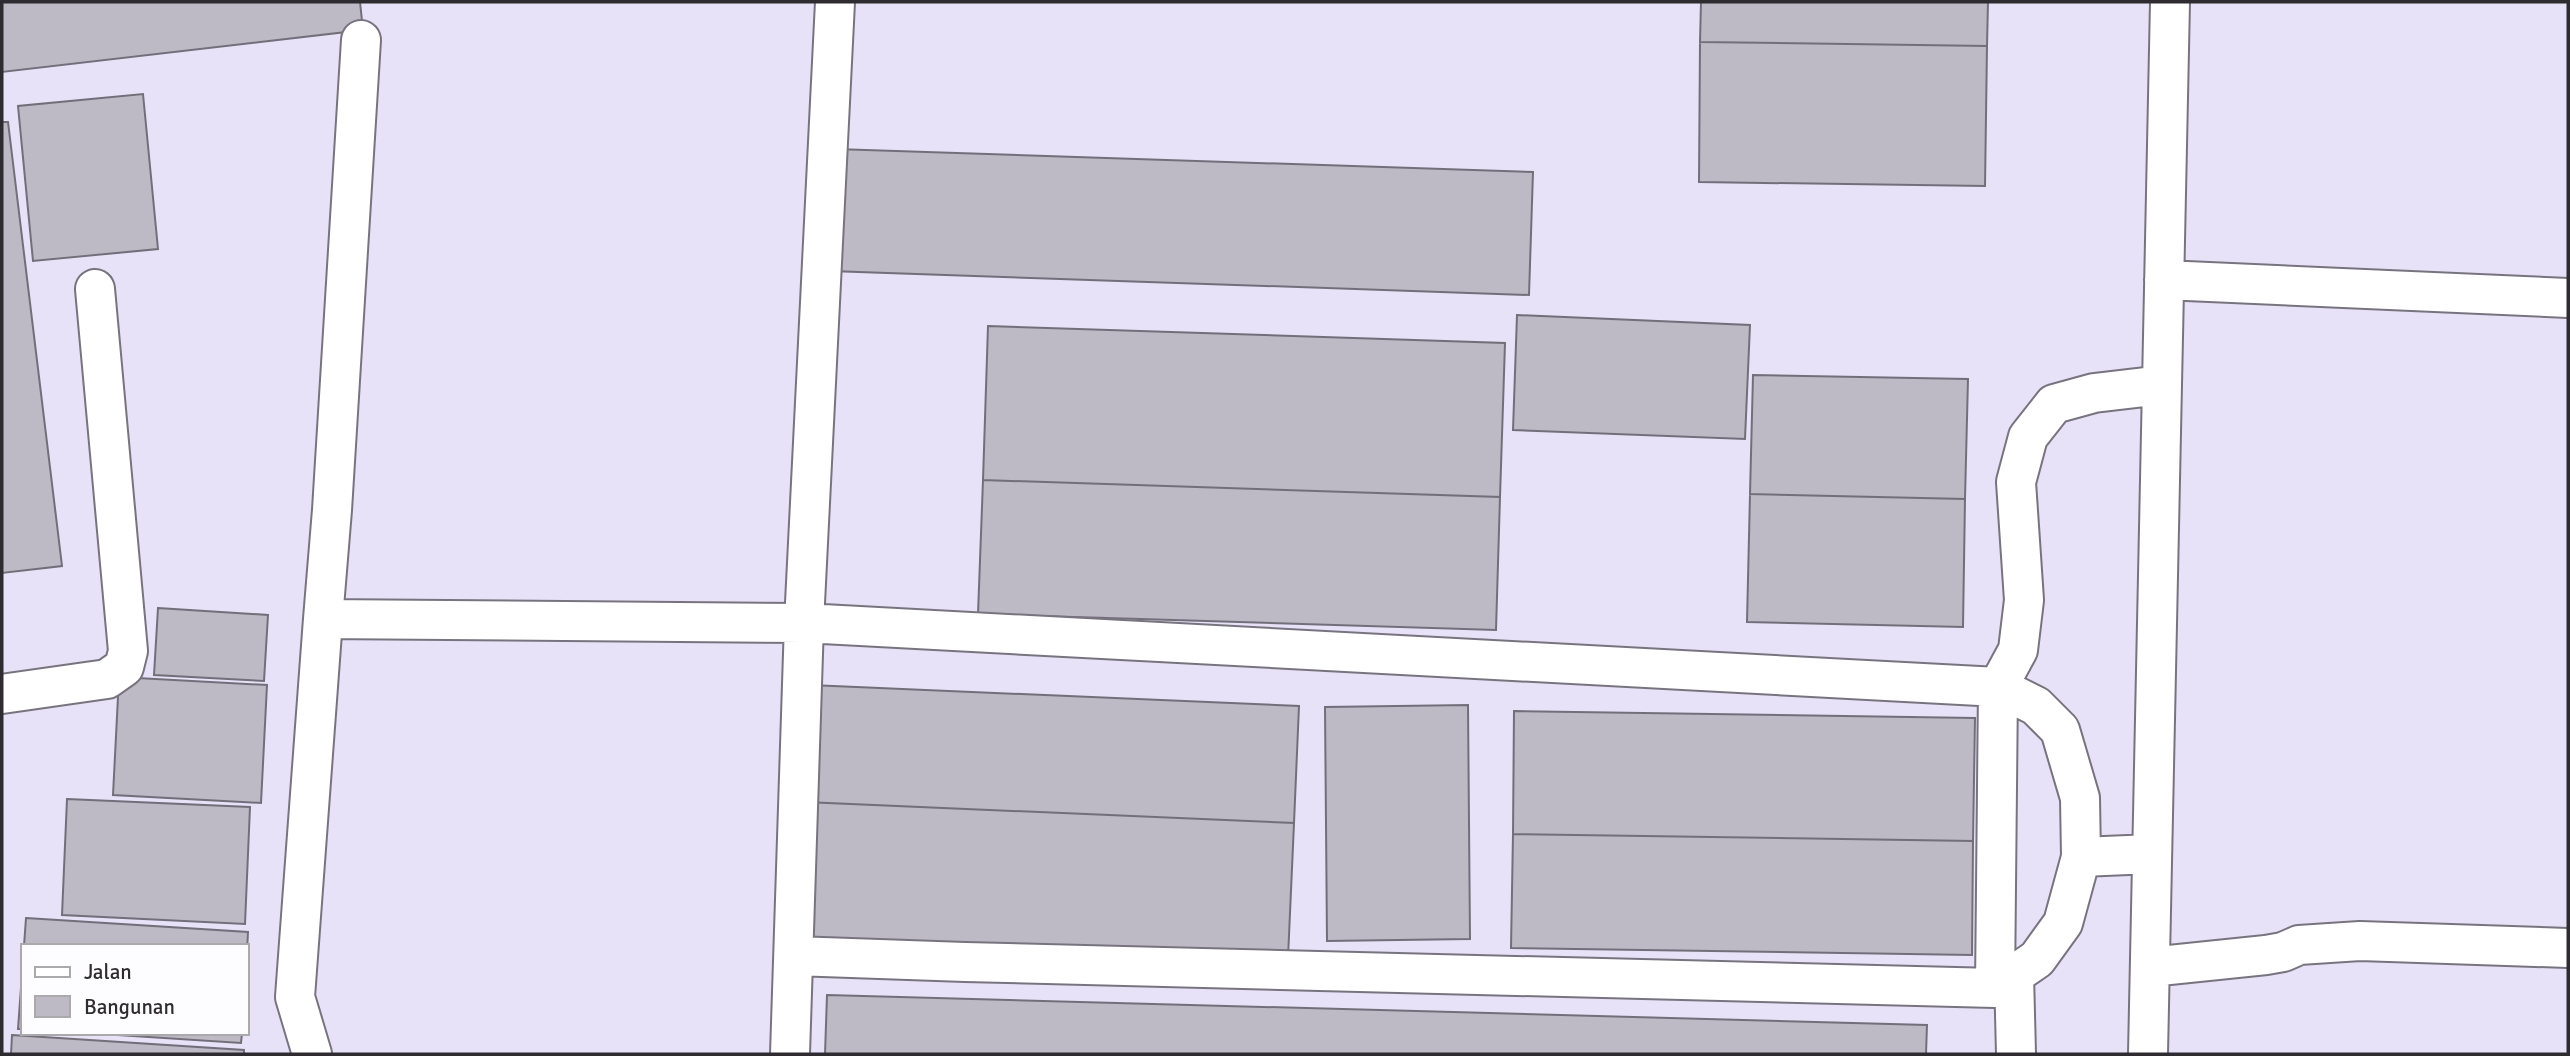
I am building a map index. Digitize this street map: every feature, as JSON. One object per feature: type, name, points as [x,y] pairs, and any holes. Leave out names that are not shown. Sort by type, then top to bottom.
[{"type":"street","points":[[790,1054],[804,623],[835,2]]},
{"type":"street","points":[[2148,1054],[2170,2]]},
{"type":"street","points":[[312,1054],[295,997],[332,510],[362,40]]},
{"type":"street","points":[[2164,281],[2568,298]]},
{"type":"street","points":[[2,694],[107,679],[124,667],[128,651],[95,289]]},
{"type":"street","points":[[2016,1054],[2004,981],[1998,687],[2018,650],[2024,600],[2016,482],[2028,437],[2054,404],[2094,393],[2162,385]]},
{"type":"street","points":[[323,619],[804,623],[1998,687],[2036,706],[2060,730],[2080,798],[2081,857],[2063,923],[2037,959],[2004,981],[965,962],[794,956]]},
{"type":"street","points":[[2081,857],[2152,854]]},
{"type":"street","points":[[2150,967],[2274,953],[2300,945],[2360,941],[2568,948]]},
{"type":"shaded area","points":[[2,2],[2568,2],[2568,1054],[2,1054]]},
{"type":"building","points":[[2,2],[360,2],[363,30],[2,72]]},
{"type":"building","points":[[1701,2],[1988,2],[1987,46],[1700,42]]},
{"type":"building","points":[[1700,42],[1987,46],[1985,186],[1699,182]]},
{"type":"building","points":[[143,94],[158,249],[33,261],[18,106]]},
{"type":"building","points":[[2,122],[8,122],[62,566],[2,573]]},
{"type":"building","points":[[835,149],[1533,172],[1529,295],[830,271]]},
{"type":"building","points":[[1517,315],[1750,325],[1745,439],[1513,430]]},
{"type":"building","points":[[988,326],[1505,343],[1500,497],[983,480]]},
{"type":"building","points":[[1753,375],[1968,379],[1965,499],[1750,494]]},
{"type":"building","points":[[983,480],[1500,497],[1496,630],[978,614]]},
{"type":"building","points":[[1750,494],[1965,499],[1963,627],[1747,622]]},
{"type":"building","points":[[158,608],[268,615],[264,681],[154,675]]},
{"type":"building","points":[[119,677],[267,685],[261,803],[113,795]]},
{"type":"building","points":[[810,685],[1299,706],[1294,823],[805,802]]},
{"type":"building","points":[[1468,705],[1470,939],[1327,941],[1325,707]]},
{"type":"building","points":[[1514,711],[1975,718],[1973,841],[1513,834]]},
{"type":"building","points":[[67,799],[250,807],[245,924],[62,915]]},
{"type":"building","points":[[805,802],[1294,823],[1288,958],[800,937]]},
{"type":"building","points":[[1513,834],[1973,841],[1972,955],[1511,948]]},
{"type":"building","points":[[26,918],[248,932],[247,944],[24,944]]},
{"type":"building","points":[[21,988],[21,1029],[18,1029]]},
{"type":"building","points":[[827,995],[1927,1025],[1926,1054],[825,1054]]},
{"type":"building","points":[[12,1035],[244,1050],[244,1054],[11,1054]]},
{"type":"building","points":[[117,1035],[242,1035],[241,1043]]}]
